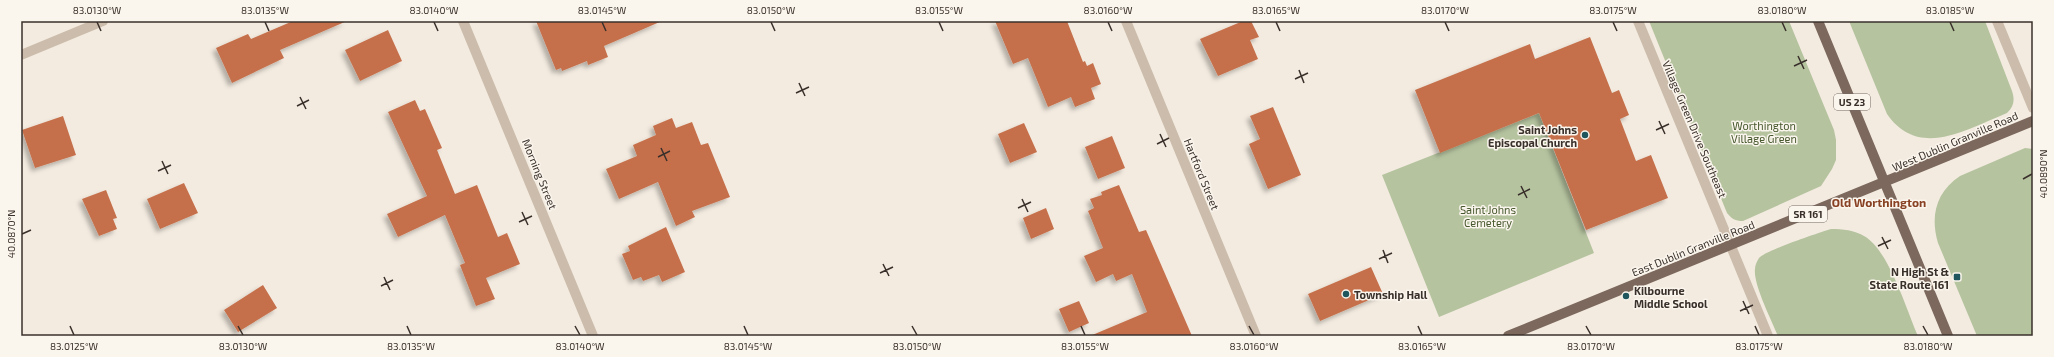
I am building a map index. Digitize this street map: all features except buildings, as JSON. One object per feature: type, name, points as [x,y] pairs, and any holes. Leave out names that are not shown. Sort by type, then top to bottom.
[{"type":"main road","name":"US 23","points":[[1818,21],[1886,182],[1948,336]]},
{"type":"main road","name":"West Dublin Granville Road","points":[[1886,182],[2033,122]]},
{"type":"main road","name":"East Dublin Granville Road","points":[[1508,336],[1886,182]]},
{"type":"street","points":[[21,55],[103,21]]},
{"type":"street","name":"Morning Street","points":[[464,21],[593,336]]},
{"type":"street","name":"Hartford Street","points":[[1126,21],[1256,336]]},
{"type":"street","name":"Village Green Drive Southeast","points":[[1638,21],[1768,336]]},
{"type":"street","points":[[1997,21],[2033,108]]},
{"type":"green space","name":"Worthington Village Green","points":[[1649,21],[1789,21],[1834,130],[1836,140],[1836,160],[1821,186],[1743,221],[1730,217],[1727,213]]},
{"type":"green space","points":[[1849,21],[1985,21],[2012,91],[2014,100],[2011,108],[2007,113],[1944,137],[1928,138],[1914,136],[1900,128],[1887,114]]},
{"type":"green space","name":"Saint Johns Cemetery","points":[[1539,113],[1594,253],[1439,317],[1382,175]]},
{"type":"green space","points":[[2025,148],[2033,149],[2033,336],[1977,336],[1938,243],[1935,223],[1937,205],[1945,189],[1960,176]]},
{"type":"green space","points":[[1831,229],[1856,232],[1873,243],[1889,267],[1896,281],[1918,336],[1778,336],[1757,284],[1755,266],[1759,258],[1772,251]]},
{"type":"place","name":"Saint Johns Episcopal Church","points":[[1585,135]]},
{"type":"place","name":"N High St & State Route 161","points":[[1957,277]]},
{"type":"place","name":"Township Hall","points":[[1346,294]]},
{"type":"place","name":"Kilbourne Middle School","points":[[1626,296]]},
{"type":"district","name":"Old Worthington","points":[[1879,202]]}]
